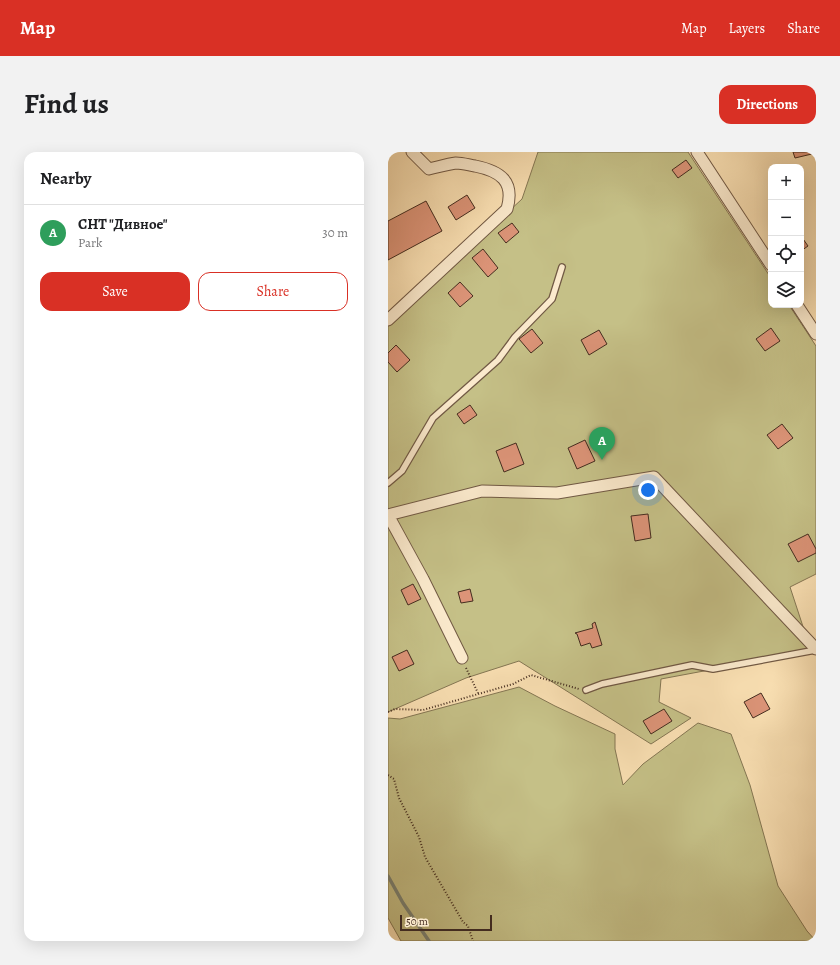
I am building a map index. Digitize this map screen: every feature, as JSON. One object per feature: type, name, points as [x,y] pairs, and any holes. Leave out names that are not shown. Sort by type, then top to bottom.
[{"type":"street","points":[[388,320],[508,209],[511,197],[509,186],[499,173],[484,168],[458,163],[429,169],[412,152]]},
{"type":"street","points":[[697,152],[768,260]]},
{"type":"street","points":[[799,308],[816,334]]},
{"type":"street","points":[[462,658],[423,579],[388,515],[482,492],[558,492],[654,477],[816,650]]},
{"type":"lane","points":[[388,483],[402,471],[433,418],[498,360],[515,337],[552,299],[562,267]]},
{"type":"lane","points":[[586,690],[602,684],[692,665],[713,669],[816,650]]},
{"type":"path","points":[[462,658],[478,693]]},
{"type":"path","points":[[388,712],[395,709],[424,710],[513,684],[531,676],[586,690]]},
{"type":"path","points":[[388,775],[394,779],[399,798],[419,837],[425,857],[463,922],[468,926],[473,941]]},
{"type":"shaded area","points":[[538,152],[688,152],[768,273],[768,308],[791,308],[816,346],[816,574],[790,587],[811,651],[661,679],[659,702],[691,718],[651,744],[519,661],[466,678],[388,712],[388,323],[522,199]]},
{"type":"shaded area","points":[[519,687],[555,706],[615,734],[615,749],[623,785],[643,764],[698,723],[731,734],[750,785],[778,886],[807,931],[816,941],[401,941],[388,918],[388,718],[400,719]]},
{"type":"building","points":[[793,152],[816,152],[816,153],[795,158]]},
{"type":"building","points":[[686,160],[692,168],[678,178],[672,170]]},
{"type":"building","points":[[467,195],[475,208],[456,220],[448,207]]},
{"type":"building","points":[[426,201],[442,231],[388,260],[388,221]]},
{"type":"building","points":[[512,223],[519,232],[506,243],[498,233]]},
{"type":"building","points":[[804,240],[808,246],[804,249]]},
{"type":"building","points":[[483,249],[498,268],[488,277],[472,258]]},
{"type":"building","points":[[460,282],[473,296],[460,307],[448,293]]},
{"type":"building","points":[[771,328],[780,341],[765,351],[756,339]]},
{"type":"building","points":[[532,329],[543,343],[531,353],[519,339]]},
{"type":"building","points":[[599,330],[607,344],[589,355],[581,340]]},
{"type":"building","points":[[396,345],[410,360],[397,372],[388,362],[388,353]]},
{"type":"building","points":[[470,405],[477,415],[464,424],[457,414]]},
{"type":"building","points":[[782,424],[793,438],[778,449],[767,435]]},
{"type":"building","points":[[585,440],[595,461],[577,469],[568,448]]},
{"type":"building","points":[[516,443],[524,464],[504,472],[496,451]]},
{"type":"building","points":[[648,514],[651,538],[635,541],[631,516]]},
{"type":"building","points":[[808,534],[816,549],[816,553],[798,562],[788,544]]},
{"type":"building","points":[[413,584],[421,599],[408,605],[401,590]]},
{"type":"building","points":[[470,589],[473,601],[461,603],[458,592]]},
{"type":"building","points":[[595,622],[602,645],[592,648],[590,643],[581,646],[577,634],[575,633],[593,628],[592,624]]},
{"type":"building","points":[[407,650],[414,664],[399,671],[392,657]]},
{"type":"building","points":[[761,693],[770,709],[753,718],[744,702]]},
{"type":"building","points":[[664,709],[672,721],[651,734],[643,721]]},
{"type":"waterway","points":[[388,876],[403,903],[429,941]]},
{"type":"place","name":"СНТ \"Дивное\"","points":[[602,460]]}]
